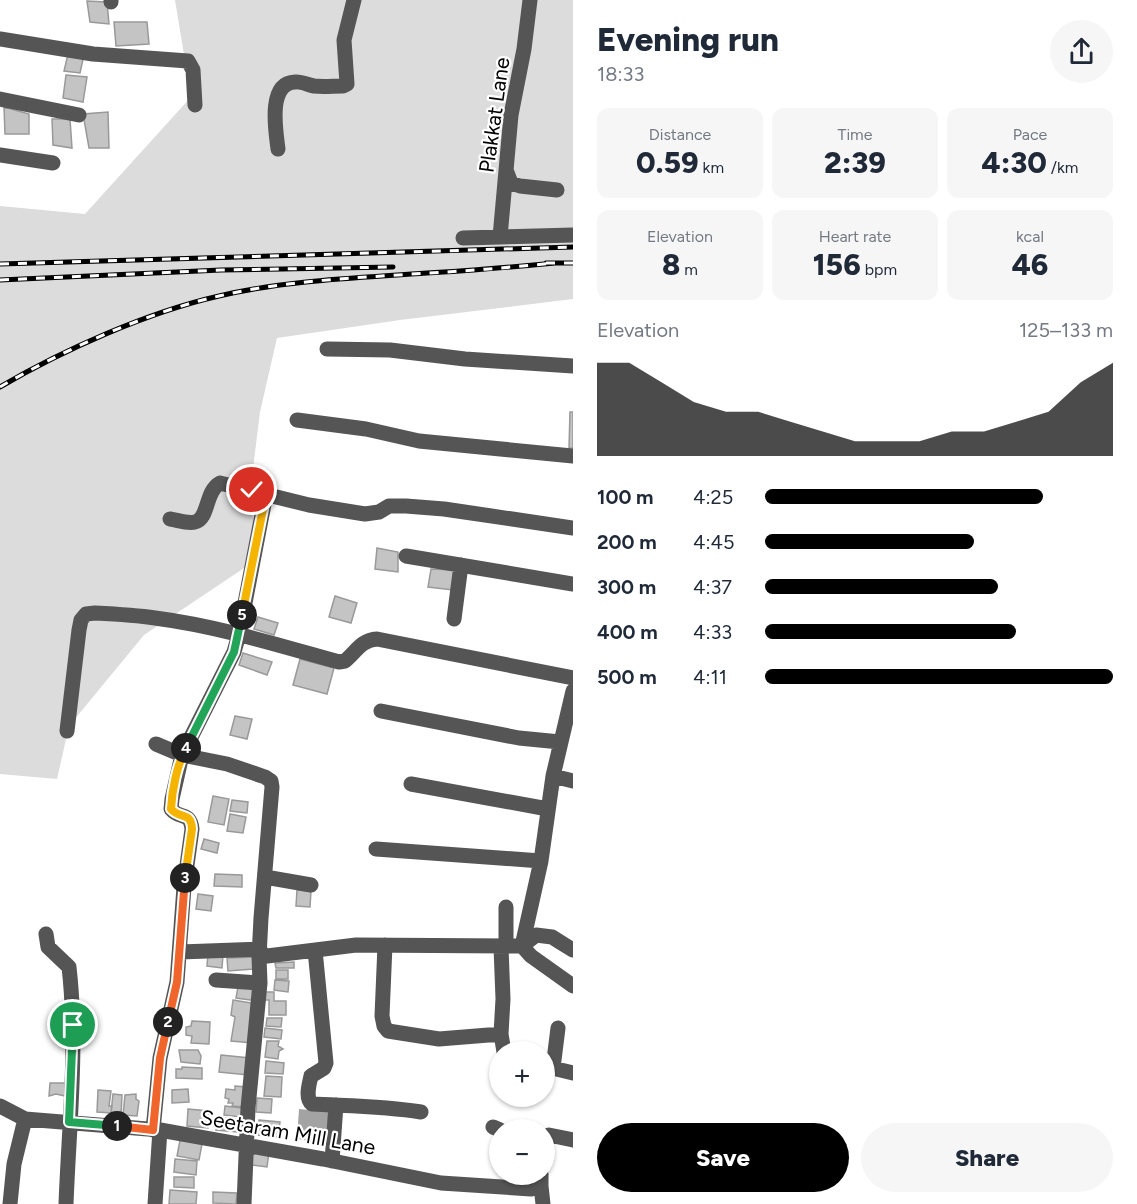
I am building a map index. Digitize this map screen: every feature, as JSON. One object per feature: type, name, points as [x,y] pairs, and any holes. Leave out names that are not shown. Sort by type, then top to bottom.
[{"type":"street","points":[[278,149],[275,111],[278,94],[287,84],[296,81],[316,86],[346,84],[344,39],[354,0]]},
{"type":"street","name":"Plakkat Lane","points":[[500,237],[511,115],[524,49],[530,0]]},
{"type":"street","points":[[0,39],[93,54],[188,61],[193,70],[195,105]]},
{"type":"street","points":[[0,99],[79,115]]},
{"type":"street","points":[[0,155],[53,163]]},
{"type":"street","points":[[506,170],[511,183],[557,190]]},
{"type":"street","points":[[463,238],[573,235]]},
{"type":"street","points":[[327,349],[390,350],[465,359],[573,366]]},
{"type":"street","points":[[297,420],[366,429],[419,441],[573,456]]},
{"type":"street","points":[[170,519],[197,522],[202,518],[212,491],[227,484],[309,505],[365,514],[379,512],[389,506],[406,506],[444,509],[573,528]]},
{"type":"street","points":[[155,1204],[160,1058],[177,982],[184,887],[192,829],[192,822],[188,817],[175,813],[171,809],[172,799],[182,755],[222,676],[239,634],[266,494]]},
{"type":"street","points":[[406,556],[573,584]]},
{"type":"street","points":[[454,619],[461,565]]},
{"type":"street","points":[[67,731],[81,621],[86,614],[95,613],[156,618],[239,634],[339,662],[345,661],[369,639],[377,639],[573,678]]},
{"type":"street","points":[[522,946],[541,861],[553,776],[573,692]]},
{"type":"street","points":[[381,711],[488,733],[560,742]]},
{"type":"street","points":[[156,744],[182,755],[227,764],[265,777],[270,781],[272,787],[260,953],[260,983],[246,1145],[244,1204]]},
{"type":"street","points":[[553,776],[573,781]]},
{"type":"street","points":[[411,784],[548,809]]},
{"type":"street","points":[[376,849],[541,861]]},
{"type":"street","points":[[265,877],[311,885]]},
{"type":"street","points":[[502,1041],[503,947],[506,907]]},
{"type":"street","points":[[46,934],[48,947],[69,967],[73,1003],[66,1204]]},
{"type":"street","points":[[180,952],[260,953],[356,945],[503,947],[522,946],[536,935],[552,938],[573,950]]},
{"type":"street","points":[[385,945],[382,1016],[384,1026],[388,1031],[439,1039],[501,1034]]},
{"type":"street","points":[[522,946],[531,956],[573,987]]},
{"type":"street","points":[[315,950],[326,1063],[324,1068],[310,1076],[308,1097],[312,1104],[386,1106],[421,1112]]},
{"type":"street","points":[[216,980],[260,983]]},
{"type":"street","points":[[555,1041],[558,1028]]},
{"type":"street","points":[[555,1068],[573,1073]]},
{"type":"street","points":[[332,1161],[336,1106]]},
{"type":"street","points":[[10,1204],[14,1164],[11,1111]]},
{"type":"street","name":"Seetaram Mill Lane","points":[[11,1111],[69,1122],[157,1130],[441,1183],[531,1189],[535,1185]]},
{"type":"street","points":[[555,1136],[573,1139]]},
{"type":"street","points":[[541,1185],[543,1204]]},
{"type":"shaded area","points":[[175,0],[573,0],[573,299],[277,338],[260,412],[249,501],[262,556],[144,635],[69,726],[57,779],[0,774],[0,206],[85,214],[191,97]]},
{"type":"shaded area","points":[[299,1109],[331,1112],[328,1144],[297,1139]]},
{"type":"building","points":[[87,1],[107,2],[109,24],[90,22]]},
{"type":"building","points":[[114,22],[147,22],[149,44],[116,46]]},
{"type":"building","points":[[68,54],[84,55],[80,73],[64,71]]},
{"type":"building","points":[[66,75],[87,77],[83,102],[63,98]]},
{"type":"building","points":[[4,107],[29,114],[29,134],[5,134]]},
{"type":"building","points":[[108,112],[109,148],[89,148],[83,114]]},
{"type":"building","points":[[52,119],[70,119],[72,148],[53,145]]},
{"type":"building","points":[[570,412],[573,412],[573,448],[569,448]]},
{"type":"building","points":[[377,548],[398,552],[398,572],[375,569]]},
{"type":"building","points":[[431,569],[455,570],[453,590],[428,587]]},
{"type":"building","points":[[335,596],[357,603],[351,623],[329,617]]},
{"type":"building","points":[[258,617],[278,623],[274,635],[254,629]]},
{"type":"building","points":[[243,653],[272,662],[267,675],[239,665]]},
{"type":"building","points":[[300,659],[334,668],[327,694],[293,685]]},
{"type":"building","points":[[235,716],[252,719],[247,739],[230,735]]},
{"type":"building","points":[[213,796],[229,799],[224,825],[208,822]]},
{"type":"building","points":[[232,800],[248,802],[247,813],[230,811]]},
{"type":"building","points":[[230,814],[246,817],[243,833],[227,831]]},
{"type":"building","points":[[204,839],[219,843],[217,853],[201,849]]},
{"type":"building","points":[[215,874],[242,875],[242,887],[214,886]]},
{"type":"building","points":[[297,890],[311,891],[310,907],[296,906]]},
{"type":"building","points":[[198,894],[213,896],[211,911],[196,909]]},
{"type":"building","points":[[208,953],[223,955],[222,968],[207,966]]},
{"type":"building","points":[[254,957],[253,969],[228,971],[227,958]]},
{"type":"building","points":[[294,962],[294,968],[276,968],[275,963]]},
{"type":"building","points":[[276,970],[288,970],[288,979],[276,979]]},
{"type":"building","points":[[275,980],[289,981],[288,992],[274,990]]},
{"type":"building","points":[[238,987],[252,989],[257,1001],[236,998]]},
{"type":"building","points":[[265,992],[274,992],[274,1001],[286,1001],[286,1015],[269,1015],[269,1000],[265,1000]]},
{"type":"building","points":[[233,1000],[258,1004],[253,1043],[231,1041],[235,1017],[231,1015]]},
{"type":"building","points":[[267,1018],[282,1018],[281,1027],[266,1026]]},
{"type":"building","points":[[192,1021],[210,1022],[209,1044],[191,1043],[192,1036],[186,1035],[186,1027],[191,1026]]},
{"type":"building","points":[[265,1028],[282,1030],[281,1039],[264,1037]]},
{"type":"building","points":[[267,1041],[279,1041],[278,1046],[283,1049],[279,1051],[278,1059],[265,1057]]},
{"type":"building","points":[[179,1050],[198,1050],[201,1056],[200,1064],[181,1062]]},
{"type":"building","points":[[221,1055],[250,1058],[248,1075],[219,1072]]},
{"type":"building","points":[[266,1061],[284,1063],[283,1074],[265,1073]]},
{"type":"building","points":[[182,1067],[202,1068],[202,1079],[176,1078],[176,1069],[182,1069]]},
{"type":"building","points":[[266,1076],[282,1077],[281,1097],[264,1096]]},
{"type":"building","points":[[50,1083],[66,1083],[65,1096],[56,1094],[49,1096]]},
{"type":"building","points":[[235,1086],[246,1087],[244,1107],[232,1106],[233,1103],[228,1103],[229,1099],[225,1098],[226,1089],[235,1090]]},
{"type":"building","points":[[188,1089],[189,1102],[172,1103],[172,1090]]},
{"type":"building","points":[[98,1090],[111,1091],[109,1106],[112,1106],[111,1113],[97,1112]]},
{"type":"building","points":[[113,1094],[122,1095],[121,1116],[111,1113]]},
{"type":"building","points":[[136,1094],[136,1099],[139,1101],[137,1116],[123,1115],[125,1095]]},
{"type":"building","points":[[257,1098],[272,1099],[271,1113],[256,1112]]},
{"type":"building","points":[[225,1106],[242,1108],[241,1117],[224,1115]]},
{"type":"building","points":[[188,1109],[209,1111],[208,1128],[187,1126]]},
{"type":"building","points":[[217,1118],[238,1119],[237,1132],[216,1130]]},
{"type":"building","points":[[259,1120],[280,1122],[278,1137],[257,1135]]},
{"type":"building","points":[[180,1140],[202,1144],[199,1160],[177,1156]]},
{"type":"building","points":[[251,1150],[269,1152],[267,1167],[252,1165]]},
{"type":"building","points":[[175,1159],[197,1161],[196,1175],[174,1172]]},
{"type":"building","points":[[174,1177],[194,1177],[194,1188],[174,1187]]},
{"type":"building","points":[[170,1190],[197,1192],[196,1204],[169,1204]]},
{"type":"building","points":[[213,1192],[237,1193],[236,1204],[213,1203]]},
{"type":"railway","points":[[0,264],[573,247]]},
{"type":"railway","points":[[546,263],[573,263]]},
{"type":"railway","points":[[0,387],[51,359],[106,334],[164,312],[219,296],[270,286],[323,280],[555,263]]},
{"type":"railway","points":[[0,280],[221,270],[393,267]]},
{"type":"route","points":[[73,1025],[69,1122],[153,1130],[160,1058],[177,982],[184,887],[192,829],[192,822],[188,817],[175,813],[171,809],[172,799],[182,755],[234,652],[239,634],[266,494],[252,490]]}]
